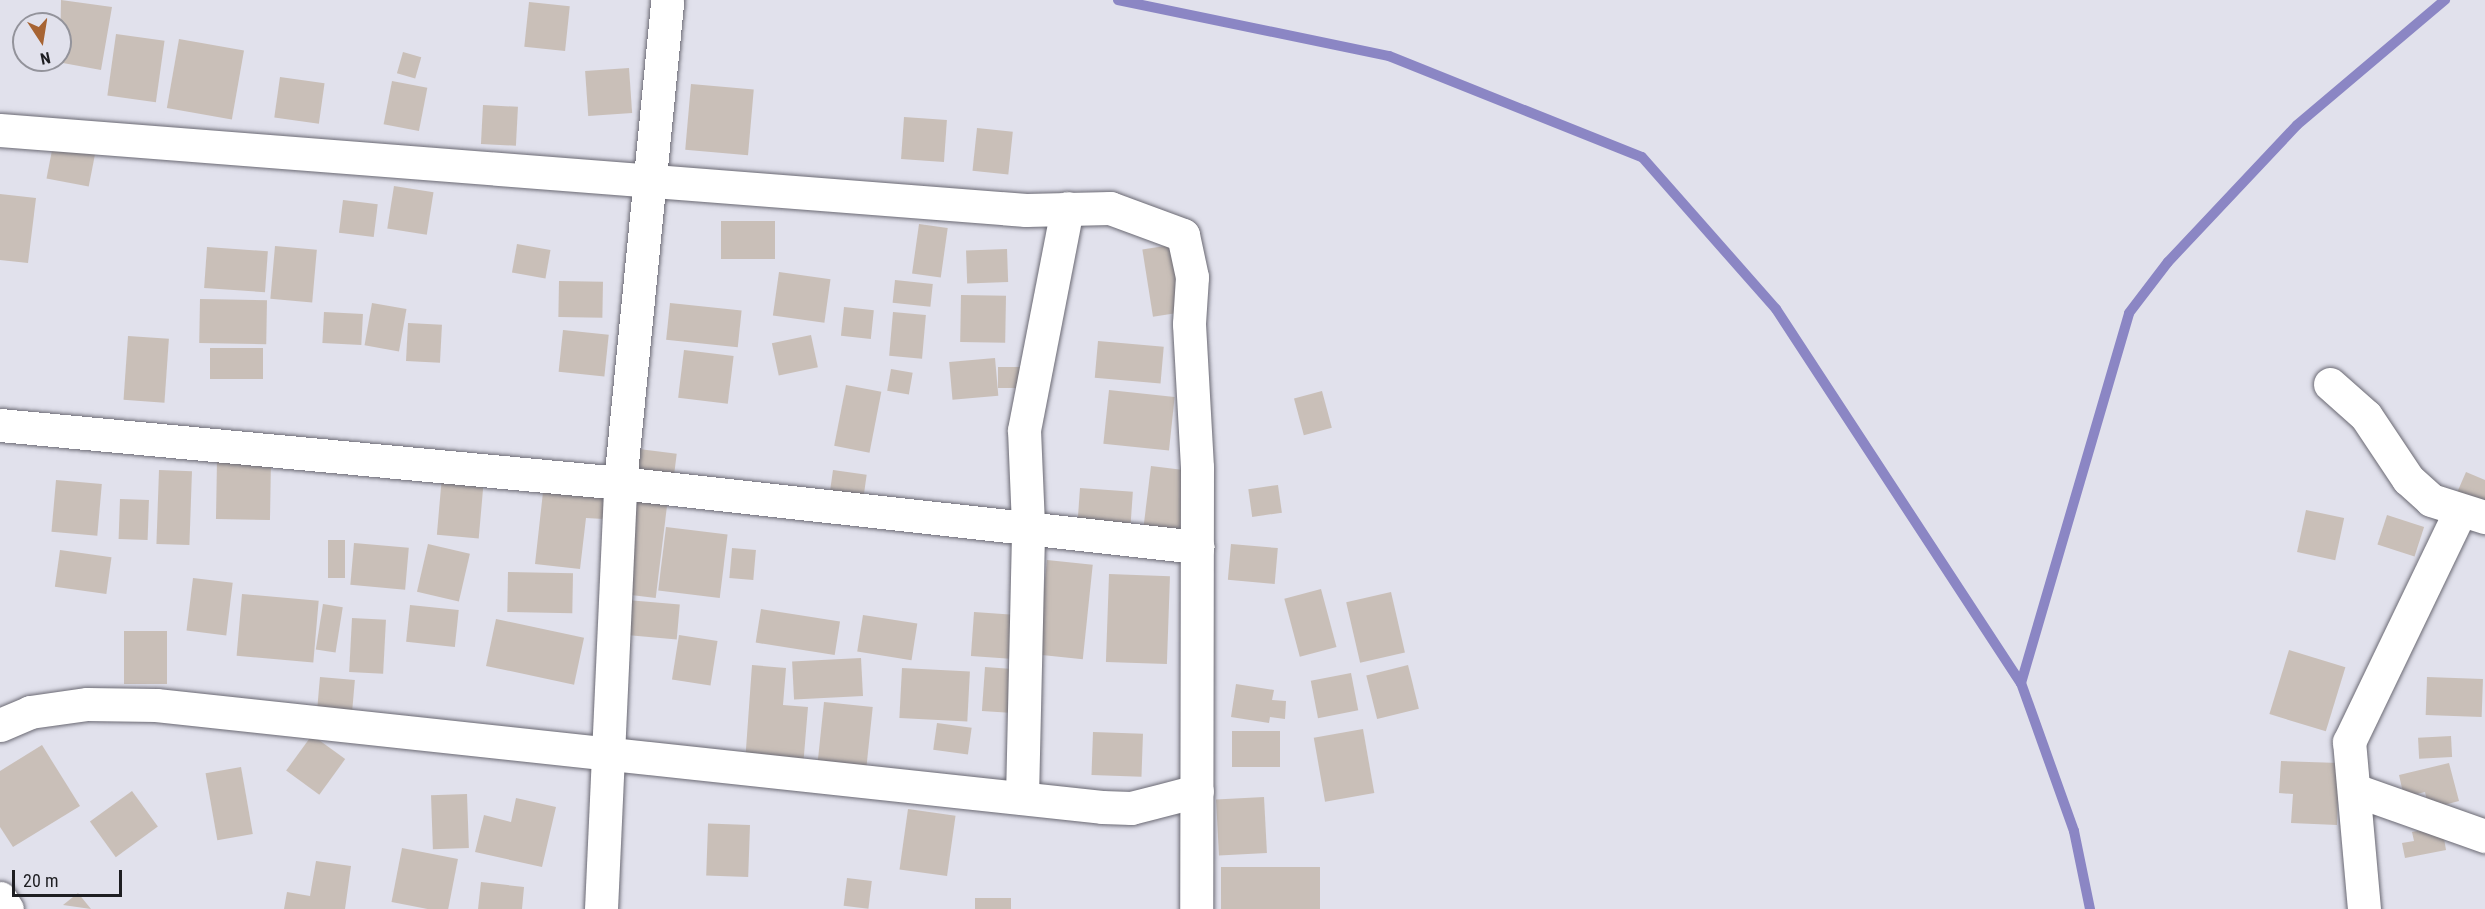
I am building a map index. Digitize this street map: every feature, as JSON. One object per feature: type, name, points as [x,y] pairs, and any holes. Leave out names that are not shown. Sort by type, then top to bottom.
[{"type":"street","points":[[601,909],[620,483],[667,0]]},
{"type":"street","points":[[0,130],[1026,210],[1110,207],[1183,235],[1192,277],[1197,547],[1196,909]]},
{"type":"street","points":[[1022,798],[1028,525],[1024,430],[1067,208]]},
{"type":"street","points":[[2330,384],[2366,416],[2408,479],[2431,500],[2473,514],[2359,712],[2349,742],[2364,909]]},
{"type":"street","points":[[0,424],[620,483],[1028,525],[1197,547]]},
{"type":"street","points":[[0,725],[30,712],[87,704],[156,705],[1131,808],[1197,791]]},
{"type":"street","points":[[2355,790],[2485,836]]},
{"type":"street","points":[[0,898],[7,909]]},
{"type":"building","points":[[61,0],[112,7],[101,70],[72,65],[72,12],[61,12]]},
{"type":"building","points":[[529,2],[570,6],[565,51],[524,47]]},
{"type":"building","points":[[116,34],[165,41],[156,102],[107,95]]},
{"type":"building","points":[[179,39],[244,50],[232,119],[167,108]]},
{"type":"building","points":[[403,52],[421,57],[415,78],[397,73]]},
{"type":"building","points":[[629,68],[632,113],[588,116],[585,71]]},
{"type":"building","points":[[280,77],[325,83],[319,124],[274,118]]},
{"type":"building","points":[[392,81],[427,88],[419,131],[384,124]]},
{"type":"building","points":[[691,84],[754,89],[748,155],[685,150]]},
{"type":"building","points":[[483,105],[518,107],[516,146],[481,144]]},
{"type":"building","points":[[904,117],[947,120],[944,162],[901,159]]},
{"type":"building","points":[[977,128],[1013,132],[1008,175],[973,171]]},
{"type":"building","points":[[53,145],[95,153],[89,187],[47,178]]},
{"type":"building","points":[[394,186],[434,192],[427,235],[387,228]]},
{"type":"building","points":[[0,194],[36,198],[28,263],[0,260]]},
{"type":"building","points":[[343,200],[378,204],[374,237],[339,233]]},
{"type":"building","points":[[721,221],[775,221],[775,259],[721,259]]},
{"type":"building","points":[[919,224],[948,228],[941,278],[912,274]]},
{"type":"building","points":[[517,244],[550,250],[545,278],[512,273]]},
{"type":"building","points":[[1171,245],[1182,312],[1153,317],[1142,250]]},
{"type":"building","points":[[275,246],[317,250],[312,302],[270,299]]},
{"type":"building","points":[[207,247],[268,251],[265,292],[204,288]]},
{"type":"building","points":[[1007,249],[1008,282],[967,283],[966,250]]},
{"type":"building","points":[[779,272],[830,279],[824,323],[773,316]]},
{"type":"building","points":[[895,280],[933,284],[930,307],[893,303]]},
{"type":"building","points":[[559,281],[603,282],[602,318],[558,317]]},
{"type":"building","points":[[961,295],[1006,296],[1005,343],[960,342]]},
{"type":"building","points":[[200,299],[267,300],[266,344],[199,343]]},
{"type":"building","points":[[372,303],[406,309],[399,351],[365,345]]},
{"type":"building","points":[[670,303],[742,311],[738,347],[666,340]]},
{"type":"building","points":[[844,307],[874,310],[871,339],[841,336]]},
{"type":"building","points":[[324,312],[363,314],[361,345],[322,343]]},
{"type":"building","points":[[893,312],[926,315],[922,359],[889,356]]},
{"type":"building","points":[[408,323],[442,325],[440,363],[406,361]]},
{"type":"building","points":[[563,330],[609,335],[604,377],[559,372]]},
{"type":"building","points":[[811,335],[818,367],[779,376],[772,343]]},
{"type":"building","points":[[128,336],[169,339],[164,403],[124,400]]},
{"type":"building","points":[[1098,341],[1164,347],[1161,384],[1095,378]]},
{"type":"building","points":[[210,348],[263,348],[263,379],[210,379]]},
{"type":"building","points":[[684,350],[734,356],[728,404],[678,398]]},
{"type":"building","points":[[995,358],[998,396],[952,400],[949,362]]},
{"type":"building","points":[[998,367],[1023,367],[1023,388],[998,388]]},
{"type":"building","points":[[891,369],[913,373],[909,394],[887,391]]},
{"type":"building","points":[[846,385],[881,392],[870,453],[834,446]]},
{"type":"building","points":[[1109,390],[1175,397],[1169,451],[1103,444]]},
{"type":"building","points":[[1322,391],[1332,428],[1304,435],[1294,399]]},
{"type":"building","points":[[639,449],[677,454],[674,477],[636,473]]},
{"type":"building","points":[[217,460],[271,461],[270,520],[216,519]]},
{"type":"building","points":[[1151,466],[1192,471],[1184,535],[1143,530]]},
{"type":"building","points":[[159,470],[192,471],[189,545],[156,544]]},
{"type":"building","points":[[833,470],[867,475],[863,500],[829,496]]},
{"type":"building","points":[[2466,472],[2485,480],[2485,509],[2456,495]]},
{"type":"building","points":[[442,476],[484,480],[479,538],[437,535]]},
{"type":"building","points":[[56,480],[102,484],[97,536],[51,532]]},
{"type":"building","points":[[544,483],[607,489],[604,519],[586,518],[580,569],[535,564]]},
{"type":"building","points":[[1278,485],[1282,513],[1252,517],[1248,489]]},
{"type":"building","points":[[1080,488],[1133,492],[1130,530],[1077,526]]},
{"type":"building","points":[[637,496],[668,500],[656,598],[625,594]]},
{"type":"building","points":[[120,499],[149,500],[148,540],[119,539]]},
{"type":"building","points":[[2306,510],[2344,518],[2335,560],[2297,552]]},
{"type":"building","points":[[2387,515],[2424,527],[2415,557],[2377,544]]},
{"type":"building","points":[[666,527],[728,535],[720,598],[658,591]]},
{"type":"building","points":[[328,540],[345,540],[345,578],[328,578]]},
{"type":"building","points":[[354,543],[409,548],[405,590],[350,585]]},
{"type":"building","points":[[428,544],[470,554],[459,601],[417,592]]},
{"type":"building","points":[[1231,544],[1278,548],[1275,584],[1228,580]]},
{"type":"building","points":[[732,548],[756,550],[753,580],[729,578]]},
{"type":"building","points":[[60,550],[111,557],[106,594],[55,587]]},
{"type":"building","points":[[1047,560],[1093,565],[1083,659],[1037,654]]},
{"type":"building","points":[[508,572],[573,573],[572,613],[507,612]]},
{"type":"building","points":[[1109,574],[1170,576],[1167,664],[1106,662]]},
{"type":"building","points":[[193,578],[233,583],[226,635],[187,631]]},
{"type":"building","points":[[1321,589],[1337,647],[1300,657],[1284,599]]},
{"type":"building","points":[[1391,592],[1405,652],[1360,663],[1346,602]]},
{"type":"building","points":[[242,594],[319,601],[313,662],[237,656]]},
{"type":"building","points":[[627,600],[680,605],[677,639],[624,635]]},
{"type":"building","points":[[323,604],[343,607],[336,653],[316,649]]},
{"type":"building","points":[[410,605],[459,610],[455,647],[406,642]]},
{"type":"building","points":[[761,609],[840,622],[835,655],[756,643]]},
{"type":"building","points":[[974,612],[1017,615],[1014,659],[971,656]]},
{"type":"building","points":[[863,615],[917,624],[912,660],[857,652]]},
{"type":"building","points":[[352,618],[386,620],[383,674],[349,672]]},
{"type":"building","points":[[496,619],[584,638],[574,685],[486,666]]},
{"type":"building","points":[[124,631],[167,631],[167,684],[124,684]]},
{"type":"building","points":[[679,635],[718,641],[710,686],[672,679]]},
{"type":"building","points":[[2289,650],[2345,667],[2326,731],[2269,714]]},
{"type":"building","points":[[861,658],[863,696],[794,700],[792,662]]},
{"type":"building","points":[[752,665],[786,668],[783,705],[808,707],[803,767],[745,763]]},
{"type":"building","points":[[1408,665],[1419,709],[1377,719],[1366,675]]},
{"type":"building","points":[[985,667],[1016,669],[1013,713],[982,711]]},
{"type":"building","points":[[902,668],[970,672],[967,721],[899,718]]},
{"type":"building","points":[[1351,673],[1358,710],[1318,718],[1311,681]]},
{"type":"building","points":[[320,677],[355,680],[352,718],[317,715]]},
{"type":"building","points":[[2427,677],[2483,679],[2482,717],[2426,715]]},
{"type":"building","points":[[1236,684],[1274,690],[1272,700],[1286,701],[1285,719],[1270,717],[1269,723],[1231,717]]},
{"type":"building","points":[[824,702],[873,707],[866,767],[818,762]]},
{"type":"building","points":[[937,723],[972,728],[968,755],[933,750]]},
{"type":"building","points":[[1363,729],[1374,793],[1325,802],[1314,738]]},
{"type":"building","points":[[1232,731],[1280,731],[1280,767],[1232,767]]},
{"type":"building","points":[[1093,732],[1143,734],[1141,777],[1091,775]]},
{"type":"building","points":[[312,735],[345,759],[319,795],[286,771]]},
{"type":"building","points":[[2451,736],[2452,757],[2419,759],[2418,738]]},
{"type":"building","points":[[42,745],[80,806],[13,847],[0,827],[0,771]]},
{"type":"building","points":[[2281,761],[2339,763],[2337,825],[2291,823],[2293,794],[2279,793]]},
{"type":"building","points":[[2449,763],[2459,801],[2429,809],[2425,792],[2404,797],[2399,775]]},
{"type":"building","points":[[241,767],[253,834],[217,840],[206,773]]},
{"type":"building","points":[[132,791],[158,827],[116,857],[90,822]]},
{"type":"building","points":[[467,794],[469,848],[433,849],[431,795]]},
{"type":"building","points":[[1264,797],[1267,853],[1219,855],[1216,800]]},
{"type":"building","points":[[516,798],[556,807],[542,867],[475,852],[484,815],[511,822]]},
{"type":"building","points":[[908,809],[956,816],[947,876],[900,869]]},
{"type":"building","points":[[708,824],[750,825],[748,877],[706,876]]},
{"type":"building","points":[[2442,826],[2446,850],[2405,858],[2402,843],[2414,841],[2412,832]]},
{"type":"building","points":[[402,848],[458,859],[448,909],[428,909],[392,902]]},
{"type":"building","points":[[316,861],[351,866],[345,909],[284,909],[287,892],[310,896]]},
{"type":"building","points":[[1221,867],[1320,867],[1320,909],[1221,909]]},
{"type":"building","points":[[847,878],[872,881],[868,909],[844,906]]},
{"type":"building","points":[[481,882],[524,887],[522,909],[478,909]]},
{"type":"building","points":[[78,893],[91,909],[63,905]]},
{"type":"building","points":[[975,898],[1011,898],[1011,909],[975,909]]},
{"type":"waterway","points":[[1118,0],[1389,56],[1642,157],[1776,309],[2021,683]]},
{"type":"waterway","points":[[2090,909],[2074,831],[2021,683],[2129,313],[2168,262],[2297,125],[2445,0]]}]
